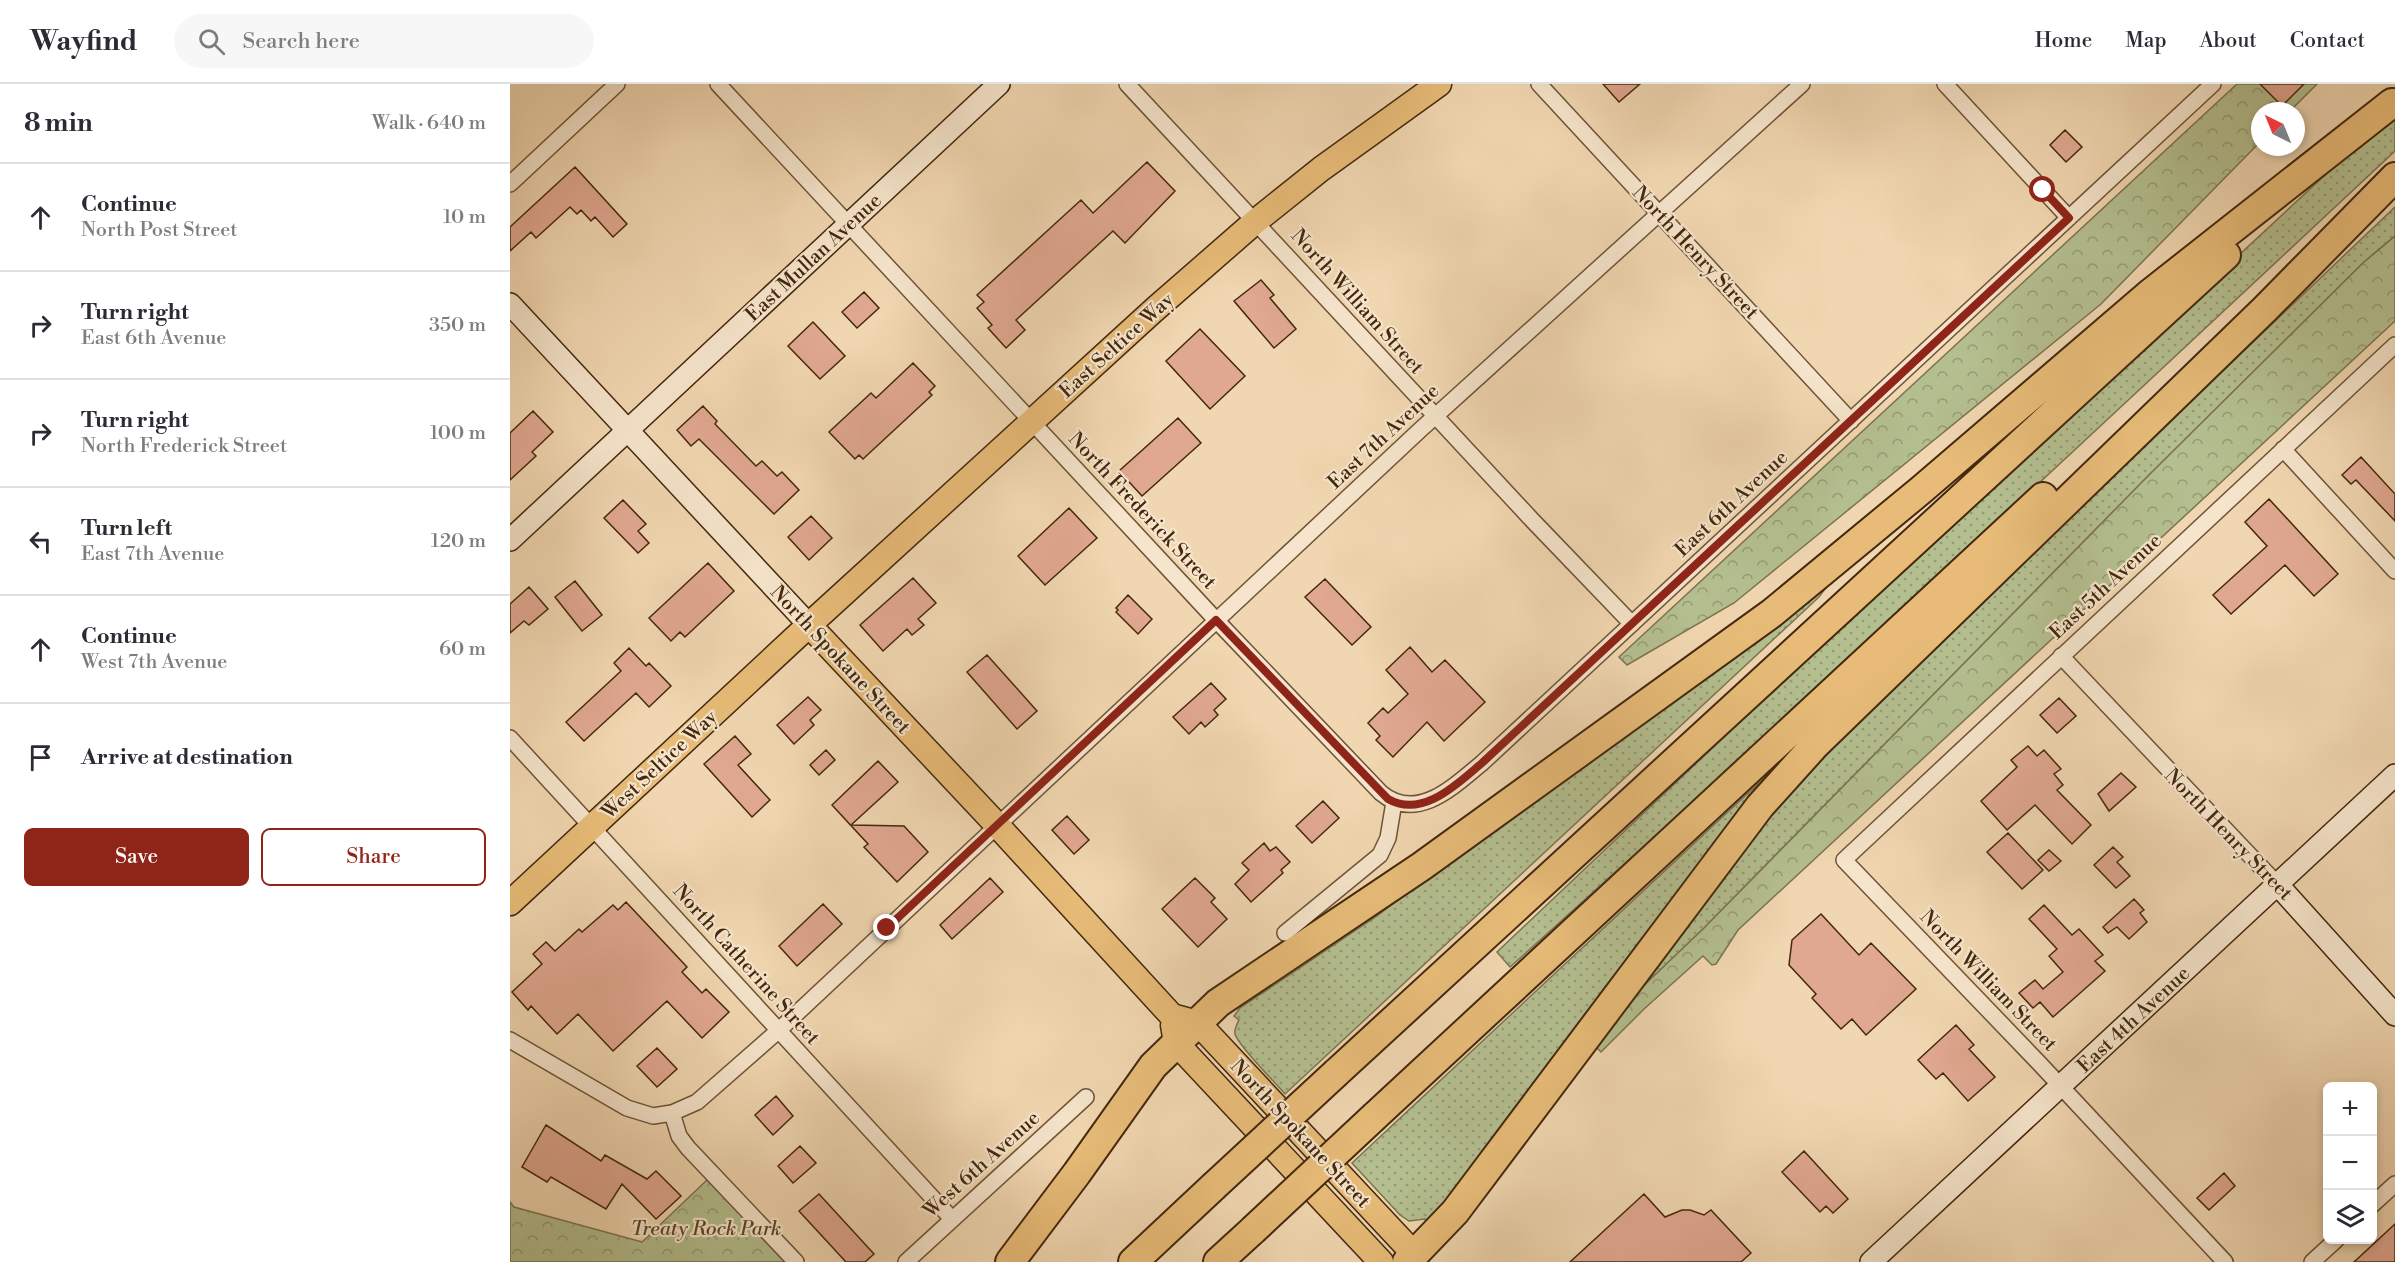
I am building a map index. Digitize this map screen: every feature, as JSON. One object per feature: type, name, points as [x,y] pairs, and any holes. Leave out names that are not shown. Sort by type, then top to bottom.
[{"type":"highway","points":[[1010,1262],[1182,1027],[1422,866],[1772,613],[1921,490],[2152,292],[2393,101]]},
{"type":"highway","points":[[1133,1262],[1335,1073],[2393,101]]},
{"type":"highway","points":[[1218,1262],[2395,170]]},
{"type":"highway","points":[[1415,1260],[1455,1212],[1760,806],[1815,745],[2265,309],[2395,177]]},
{"type":"main road","name":"East Seltice Way","points":[[809,625],[1031,421],[1256,221],[1357,142],[1439,84]]},
{"type":"main road","name":"North Spokane Street","points":[[809,625],[998,825],[1182,1027],[1381,1262]]},
{"type":"main road","name":"West Seltice Way","points":[[510,903],[809,625]]},
{"type":"main road","name":"North Spokane Street","points":[[1182,1027],[1415,1260]]},
{"type":"street","points":[[510,184],[617,84]]},
{"type":"street","name":"North Frederick Street","points":[[718,84],[1216,620],[1381,793],[1394,802]]},
{"type":"street","name":"East Mullan Avenue","points":[[510,540],[999,84]]},
{"type":"street","name":"North William Street","points":[[1127,84],[1632,624]]},
{"type":"street","name":"North Henry Street","points":[[1539,84],[1661,213],[1851,421]]},
{"type":"street","name":"East 7th Avenue","points":[[672,1113],[690,1107],[704,1097],[779,1030],[1436,416],[1802,84]]},
{"type":"street","points":[[1945,84],[2069,218]]},
{"type":"street","name":"East 6th Avenue","points":[[1394,802],[1428,801],[1449,791],[1632,624],[2212,84]]},
{"type":"street","name":"North Spokane Street","points":[[510,304],[809,625]]},
{"type":"street","name":"East 5th Avenue","points":[[1844,860],[2395,345]]},
{"type":"street","points":[[2283,449],[2395,570]]},
{"type":"street","name":"North Henry Street","points":[[2061,656],[2277,884],[2395,1015]]},
{"type":"street","name":"North Catherine Street","points":[[510,738],[951,1219]]},
{"type":"street","name":"East 4th Avenue","points":[[1871,1262],[2395,775]]},
{"type":"street","points":[[1285,933],[1380,855],[1388,838],[1394,802]]},
{"type":"street","name":"North William Street","points":[[1844,860],[2225,1262]]},
{"type":"street","points":[[510,1040],[627,1108],[652,1116],[672,1113],[679,1136],[688,1148],[796,1262]]},
{"type":"street","name":"West 6th Avenue","points":[[906,1262],[1086,1097]]},
{"type":"street","points":[[2377,1202],[2395,1184]]},
{"type":"street","points":[[2313,1262],[2331,1244]]},
{"type":"green space","points":[[2237,84],[2317,84],[2299,102],[2251,102],[2251,151],[2101,304],[1734,603],[1627,665],[1619,657]]},
{"type":"green space","points":[[2395,110],[2395,151],[1844,663],[1510,967],[1497,952],[1916,555]]},
{"type":"green space","points":[[2395,207],[2395,236],[2364,262],[2149,475],[1704,928],[1632,997],[1782,794]]},
{"type":"green space","points":[[2395,236],[2395,321],[1738,930],[1716,964],[1712,965],[1703,956],[1644,1009],[1601,1052],[1595,1046],[1632,997],[1704,928],[2149,475],[2364,262]]},
{"type":"green space","points":[[1828,585],[1819,597],[1285,1094],[1243,1047],[1235,1034],[1239,1020],[1234,1016],[1240,1008],[1377,916],[1521,805],[1823,586]]},
{"type":"green space","points":[[1807,738],[1429,1227],[1425,1219],[1409,1221],[1400,1215],[1352,1163]]},
{"type":"green space","name":"Treaty Rock Park","points":[[708,1179],[786,1262],[510,1262],[510,1202],[514,1207],[642,1242]]},
{"type":"building","points":[[1603,84],[1640,84],[1619,102]]},
{"type":"building","points":[[2260,84],[2304,84],[2286,102],[2278,102]]},
{"type":"building","points":[[2065,130],[2082,147],[2066,162],[2050,145]]},
{"type":"building","points":[[1147,162],[1175,191],[1125,243],[1113,231],[1016,320],[1025,330],[1006,348],[988,328],[992,325],[977,308],[984,302],[977,295],[1081,200],[1093,213]]},
{"type":"building","points":[[575,167],[627,224],[613,237],[595,217],[591,221],[581,210],[577,214],[570,207],[536,238],[531,232],[510,251],[510,227]]},
{"type":"building","points":[[1261,280],[1274,295],[1270,298],[1296,329],[1274,348],[1234,301]]},
{"type":"building","points":[[864,292],[879,308],[857,328],[842,312]]},
{"type":"building","points":[[813,322],[845,356],[820,379],[788,346]]},
{"type":"building","points":[[1200,329],[1245,376],[1210,409],[1166,361]]},
{"type":"building","points":[[913,363],[935,386],[929,392],[932,395],[863,459],[859,455],[855,459],[829,432],[871,393],[876,398]]},
{"type":"building","points":[[703,406],[717,421],[715,424],[756,466],[762,461],[777,476],[782,472],[799,490],[774,514],[699,439],[691,446],[677,430]]},
{"type":"building","points":[[533,411],[553,432],[532,452],[536,456],[510,480],[510,433]]},
{"type":"building","points":[[1178,418],[1201,443],[1142,496],[1119,471]]},
{"type":"building","points":[[2361,457],[2395,494],[2395,521],[2356,480],[2351,484],[2342,475]]},
{"type":"building","points":[[2269,499],[2338,574],[2314,596],[2285,565],[2231,614],[2213,595],[2267,546],[2245,522]]},
{"type":"building","points":[[623,500],[646,524],[638,531],[649,543],[638,553],[604,518]]},
{"type":"building","points":[[1069,508],[1097,538],[1045,585],[1018,556]]},
{"type":"building","points":[[811,516],[832,538],[809,560],[788,537]]},
{"type":"building","points":[[708,563],[734,591],[685,637],[680,632],[671,641],[649,618]]},
{"type":"building","points":[[913,578],[936,603],[918,619],[924,625],[912,635],[907,629],[883,651],[860,625]]},
{"type":"building","points":[[1325,579],[1371,627],[1352,645],[1305,597]]},
{"type":"building","points":[[575,581],[602,615],[582,631],[555,597]]},
{"type":"building","points":[[529,587],[548,609],[529,625],[524,621],[510,633],[510,604]]},
{"type":"building","points":[[1128,595],[1152,619],[1138,634],[1116,612],[1118,610],[1116,608]]},
{"type":"building","points":[[1410,647],[1432,672],[1445,660],[1485,702],[1444,741],[1427,722],[1393,757],[1376,740],[1380,736],[1368,723],[1383,708],[1388,713],[1408,694],[1386,670]]},
{"type":"building","points":[[629,648],[646,666],[649,663],[671,686],[649,707],[636,693],[584,741],[566,722],[621,671],[614,663]]},
{"type":"building","points":[[987,655],[1037,711],[1017,729],[967,672]]},
{"type":"building","points":[[1211,683],[1226,699],[1214,710],[1218,715],[1205,727],[1201,722],[1189,734],[1173,717]]},
{"type":"building","points":[[808,697],[821,710],[810,720],[814,725],[794,744],[777,725]]},
{"type":"building","points":[[2059,698],[2076,716],[2057,733],[2040,715]]},
{"type":"building","points":[[735,736],[751,754],[738,765],[770,800],[752,817],[704,764]]},
{"type":"building","points":[[2028,746],[2037,756],[2044,750],[2061,769],[2054,774],[2063,785],[2057,790],[2091,825],[2072,844],[2035,805],[2007,830],[1981,801],[2017,767],[2011,760]]},
{"type":"building","points":[[826,750],[835,760],[819,775],[810,765]]},
{"type":"building","points":[[878,761],[898,782],[851,825],[904,826],[928,852],[897,882],[864,847],[868,844],[832,805]]},
{"type":"building","points":[[2121,773],[2136,787],[2109,811],[2098,794]]},
{"type":"building","points":[[1323,801],[1339,818],[1312,843],[1296,826]]},
{"type":"building","points":[[1067,816],[1089,840],[1074,854],[1052,830]]},
{"type":"building","points":[[2008,833],[2043,870],[2022,889],[1987,852]]},
{"type":"building","points":[[1264,843],[1270,851],[1276,847],[1290,862],[1281,870],[1283,873],[1251,902],[1235,884],[1249,870],[1242,863]]},
{"type":"building","points":[[2113,847],[2123,857],[2117,862],[2130,876],[2116,888],[2094,865]]},
{"type":"building","points":[[2049,850],[2061,861],[2049,871],[2038,860]]},
{"type":"building","points":[[990,878],[1003,892],[952,939],[940,925]]},
{"type":"building","points":[[1195,878],[1215,898],[1211,902],[1227,919],[1198,947],[1162,909]]},
{"type":"building","points":[[2134,899],[2144,910],[2140,913],[2147,922],[2129,939],[2117,927],[2108,933],[2103,927]]},
{"type":"building","points":[[626,902],[687,967],[682,972],[702,993],[706,989],[729,1012],[702,1038],[667,1001],[613,1051],[578,1014],[557,1034],[531,1006],[528,1010],[512,992],[542,964],[533,954],[546,942],[555,951],[579,929],[582,932],[613,905],[618,910]]},
{"type":"building","points":[[823,904],[842,924],[797,966],[779,946]]},
{"type":"building","points":[[2044,905],[2072,935],[2079,929],[2103,955],[2095,961],[2105,971],[2053,1017],[2040,1002],[2033,1008],[2019,993],[2035,980],[2043,989],[2063,972],[2049,956],[2057,949],[2029,919]]},
{"type":"building","points":[[1821,914],[1859,955],[1871,943],[1916,989],[1866,1035],[1852,1019],[1841,1029],[1812,998],[1816,994],[1789,965],[1792,940]]},
{"type":"building","points":[[1956,1025],[1974,1045],[1969,1049],[1995,1077],[1968,1101],[1943,1073],[1936,1079],[1918,1060]]},
{"type":"building","points":[[657,1048],[677,1069],[657,1087],[637,1066]]},
{"type":"building","points":[[776,1096],[793,1116],[773,1135],[755,1115]]},
{"type":"building","points":[[546,1125],[601,1161],[605,1155],[647,1179],[656,1171],[681,1196],[656,1219],[622,1184],[606,1209],[551,1177],[547,1182],[522,1167]]},
{"type":"building","points":[[800,1146],[816,1163],[793,1183],[778,1166]]},
{"type":"building","points":[[1804,1151],[1848,1199],[1833,1213],[1826,1206],[1820,1212],[1782,1172]]},
{"type":"building","points":[[2224,1173],[2235,1186],[2209,1210],[2197,1198]]},
{"type":"building","points":[[819,1194],[874,1254],[865,1262],[846,1262],[799,1211]]},
{"type":"building","points":[[1644,1194],[1665,1217],[1682,1210],[1704,1215],[1711,1210],[1751,1253],[1741,1262],[1570,1262]]},
{"type":"building","points":[[2395,1224],[2395,1262],[2354,1262],[2373,1244],[2377,1244],[2377,1241]]},
{"type":"route","points":[[887,928],[1216,620],[1388,799],[1394,802],[1418,803],[1439,797],[1449,791],[1482,763],[2069,218],[2043,190]]}]
